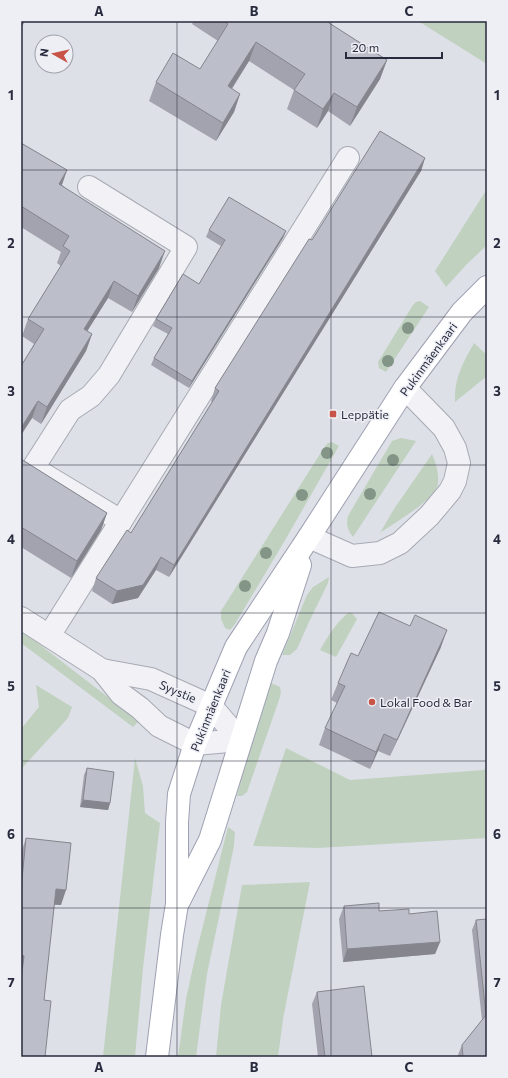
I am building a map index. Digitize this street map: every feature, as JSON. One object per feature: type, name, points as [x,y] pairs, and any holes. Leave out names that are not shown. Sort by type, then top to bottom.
[{"type":"main road","name":"Pukinmäenkaari","points":[[157,1057],[177,904],[177,822],[179,794],[195,744],[236,647],[309,538],[405,388],[462,312],[487,287]]},
{"type":"main road","name":"Pukinmäenkaari","points":[[177,904],[210,840],[240,740],[266,661],[278,633],[309,538]]},
{"type":"street","points":[[49,636],[348,158]]},
{"type":"street","points":[[89,187],[186,247],[109,375],[91,396],[70,410],[33,468],[121,521]]},
{"type":"street","points":[[309,538],[352,556],[380,553],[400,544],[429,516],[450,491],[455,481],[459,463],[455,448],[444,428],[405,388]]},
{"type":"street","name":"Syystie","points":[[21,618],[102,670],[121,694],[140,708],[159,726],[195,744]]},
{"type":"street","name":"Syystie","points":[[102,670],[151,680],[211,706],[240,740]]},
{"type":"street","points":[[195,744],[240,740]]},
{"type":"green space","points":[[418,21],[487,21],[487,64]]},
{"type":"green space","points":[[487,189],[487,245],[446,287],[435,271]]},
{"type":"green space","points":[[420,301],[429,307],[386,372],[379,368],[378,362],[413,305]]},
{"type":"green space","points":[[474,343],[487,355],[487,376],[455,402],[458,378],[463,364]]},
{"type":"green space","points":[[401,438],[416,441],[353,537],[349,532],[347,522],[348,516],[392,441]]},
{"type":"green space","points":[[332,442],[339,446],[284,542],[235,624],[230,630],[225,628],[221,619],[221,611],[325,446]]},
{"type":"green space","points":[[432,454],[438,476],[438,484],[435,490],[422,504],[380,533],[394,509]]},
{"type":"green space","points":[[329,577],[328,583],[297,649],[290,655],[282,655],[307,595],[313,587]]},
{"type":"green space","points":[[348,613],[352,613],[357,619],[336,657],[320,650],[332,630]]},
{"type":"green space","points":[[21,632],[35,641],[139,721],[133,727],[21,643]]},
{"type":"green space","points":[[271,683],[280,687],[281,693],[279,700],[247,792],[242,796],[237,796],[248,753]]},
{"type":"green space","points":[[36,685],[72,707],[68,718],[21,769],[21,729],[39,707]]},
{"type":"green space","points":[[286,748],[350,780],[484,770],[487,765],[487,838],[318,848],[253,846]]},
{"type":"green space","points":[[135,758],[143,786],[145,813],[160,823],[143,968],[135,1057],[103,1057]]},
{"type":"green space","points":[[228,827],[235,832],[234,846],[207,974],[196,1057],[178,1057],[186,999],[196,953]]},
{"type":"green space","points":[[310,882],[283,1019],[278,1057],[216,1057],[221,1005],[242,885]]},
{"type":"building","points":[[223,21],[326,21],[387,60],[357,107],[334,93],[323,109],[294,90],[305,74],[256,42],[228,86],[240,94],[223,123],[156,82],[173,53],[200,69],[228,24]]},
{"type":"building","points":[[380,131],[425,158],[174,565],[161,557],[143,585],[117,591],[96,578],[127,530],[131,533],[219,391],[215,388],[309,239],[312,240]]},
{"type":"building","points":[[21,143],[67,170],[59,184],[165,251],[138,296],[114,281],[84,329],[92,334],[47,407],[38,401],[21,428],[21,366],[44,329],[28,319],[70,251],[63,246],[69,236],[21,206]]},
{"type":"building","points":[[229,197],[286,231],[192,381],[154,358],[172,328],[156,319],[183,274],[199,284],[225,240],[209,230]]},
{"type":"building","points":[[21,459],[107,513],[77,561],[21,527]]},
{"type":"building","points":[[379,612],[410,626],[415,615],[447,630],[397,740],[384,734],[376,752],[325,728],[345,686],[338,683],[351,653],[358,656]]},
{"type":"building","points":[[87,768],[114,772],[110,803],[83,800]]},
{"type":"building","points":[[26,838],[71,843],[66,890],[56,889],[44,1000],[51,1001],[45,1057],[21,1057],[21,980],[24,956],[21,955],[21,889]]},
{"type":"building","points":[[379,903],[379,911],[409,909],[409,914],[437,911],[440,942],[347,949],[344,906]]},
{"type":"building","points":[[487,919],[487,1057],[463,1057],[462,1045],[486,1015],[476,920]]},
{"type":"building","points":[[364,986],[372,1057],[325,1057],[317,992]]},
{"type":"place","name":"Leppätie","points":[[333,414]]},
{"type":"place","name":"Lokal Food & Bar","points":[[372,702]]}]
